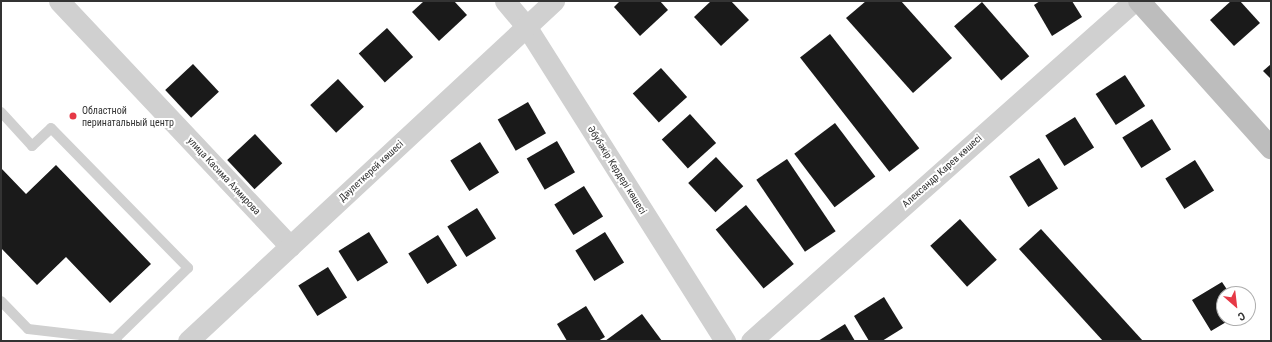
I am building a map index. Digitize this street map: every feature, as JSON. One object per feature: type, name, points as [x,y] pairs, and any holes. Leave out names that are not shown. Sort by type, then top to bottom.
[{"type":"street","name":"улица Касима Ахмирова","points":[[59,1],[290,246]]},
{"type":"street","name":"Әбубәкір Кердері көшесі","points":[[505,1],[526,26],[725,341]]},
{"type":"street","name":"Дәулеткерей көшесі","points":[[188,341],[554,1]]},
{"type":"street","name":"Александр Карев көшесі","points":[[751,341],[1134,1]]},
{"type":"street","points":[[1139,1],[1271,148]]},
{"type":"lane","points":[[1,112],[32,146],[51,128],[188,268],[116,340],[28,329],[1,301]]},
{"type":"building","points":[[424,1],[454,1],[467,15],[439,41],[412,12]]},
{"type":"building","points":[[620,1],[660,1],[668,10],[640,36],[614,7]]},
{"type":"building","points":[[711,1],[731,1],[749,20],[721,46],[694,17]]},
{"type":"building","points":[[866,1],[901,1],[952,58],[913,93],[846,18]]},
{"type":"building","points":[[1040,1],[1072,1],[1082,17],[1052,36],[1034,5]]},
{"type":"building","points":[[1231,1],[1240,1],[1260,23],[1234,46],[1210,20]]},
{"type":"building","points":[[982,2],[1029,56],[1001,81],[954,26]]},
{"type":"building","points":[[387,28],[413,57],[385,82],[359,53]]},
{"type":"building","points":[[830,34],[919,148],[889,172],[800,57]]},
{"type":"building","points":[[193,64],[219,92],[191,118],[165,90]]},
{"type":"building","points":[[1271,64],[1271,79],[1263,71]]},
{"type":"building","points":[[661,68],[687,97],[659,122],[633,93]]},
{"type":"building","points":[[1125,75],[1145,106],[1116,125],[1096,94]]},
{"type":"building","points":[[338,79],[364,107],[336,133],[310,105]]},
{"type":"building","points":[[528,102],[546,133],[516,151],[498,120]]},
{"type":"building","points":[[690,114],[716,143],[688,168],[662,139]]},
{"type":"building","points":[[1075,117],[1094,148],[1064,166],[1045,136]]},
{"type":"building","points":[[1152,119],[1171,150],[1141,168],[1122,138]]},
{"type":"building","points":[[835,123],[875,177],[835,207],[794,154]]},
{"type":"building","points":[[255,134],[282,163],[254,189],[227,160]]},
{"type":"building","points":[[557,141],[575,172],[545,190],[527,159]]},
{"type":"building","points":[[480,142],[499,173],[469,191],[450,161]]},
{"type":"building","points":[[716,157],[743,186],[715,212],[688,183]]},
{"type":"building","points":[[1039,158],[1058,189],[1028,207],[1009,177]]},
{"type":"building","points":[[787,159],[836,231],[805,252],[756,180]]},
{"type":"building","points":[[1195,160],[1214,191],[1184,209],[1165,179]]},
{"type":"building","points":[[56,165],[151,264],[110,303],[66,257],[37,285],[1,248],[1,168],[26,194]]},
{"type":"building","points":[[584,186],[603,217],[573,235],[554,205]]},
{"type":"building","points":[[746,205],[794,264],[764,289],[716,230]]},
{"type":"building","points":[[477,208],[496,239],[466,257],[447,227]]},
{"type":"building","points":[[960,219],[997,260],[967,287],[930,246]]},
{"type":"building","points":[[1041,229],[1143,341],[1103,341],[1019,249]]},
{"type":"building","points":[[369,232],[388,263],[358,282],[338,251]]},
{"type":"building","points":[[605,232],[624,263],[594,281],[575,251]]},
{"type":"building","points":[[438,235],[457,266],[427,284],[408,254]]},
{"type":"building","points":[[328,267],[347,298],[317,316],[298,286]]},
{"type":"building","points":[[1222,282],[1225,286],[1216,286],[1216,326],[1219,326],[1211,331],[1192,300]]},
{"type":"building","points":[[884,297],[903,328],[882,341],[869,341],[854,316]]},
{"type":"building","points":[[586,306],[605,337],[598,341],[567,341],[557,324]]},
{"type":"building","points":[[642,314],[662,341],[605,341]]},
{"type":"building","points":[[845,324],[855,341],[818,341]]},
{"type":"place","name":"Областной перинатальный центр","points":[[73,116]]}]
